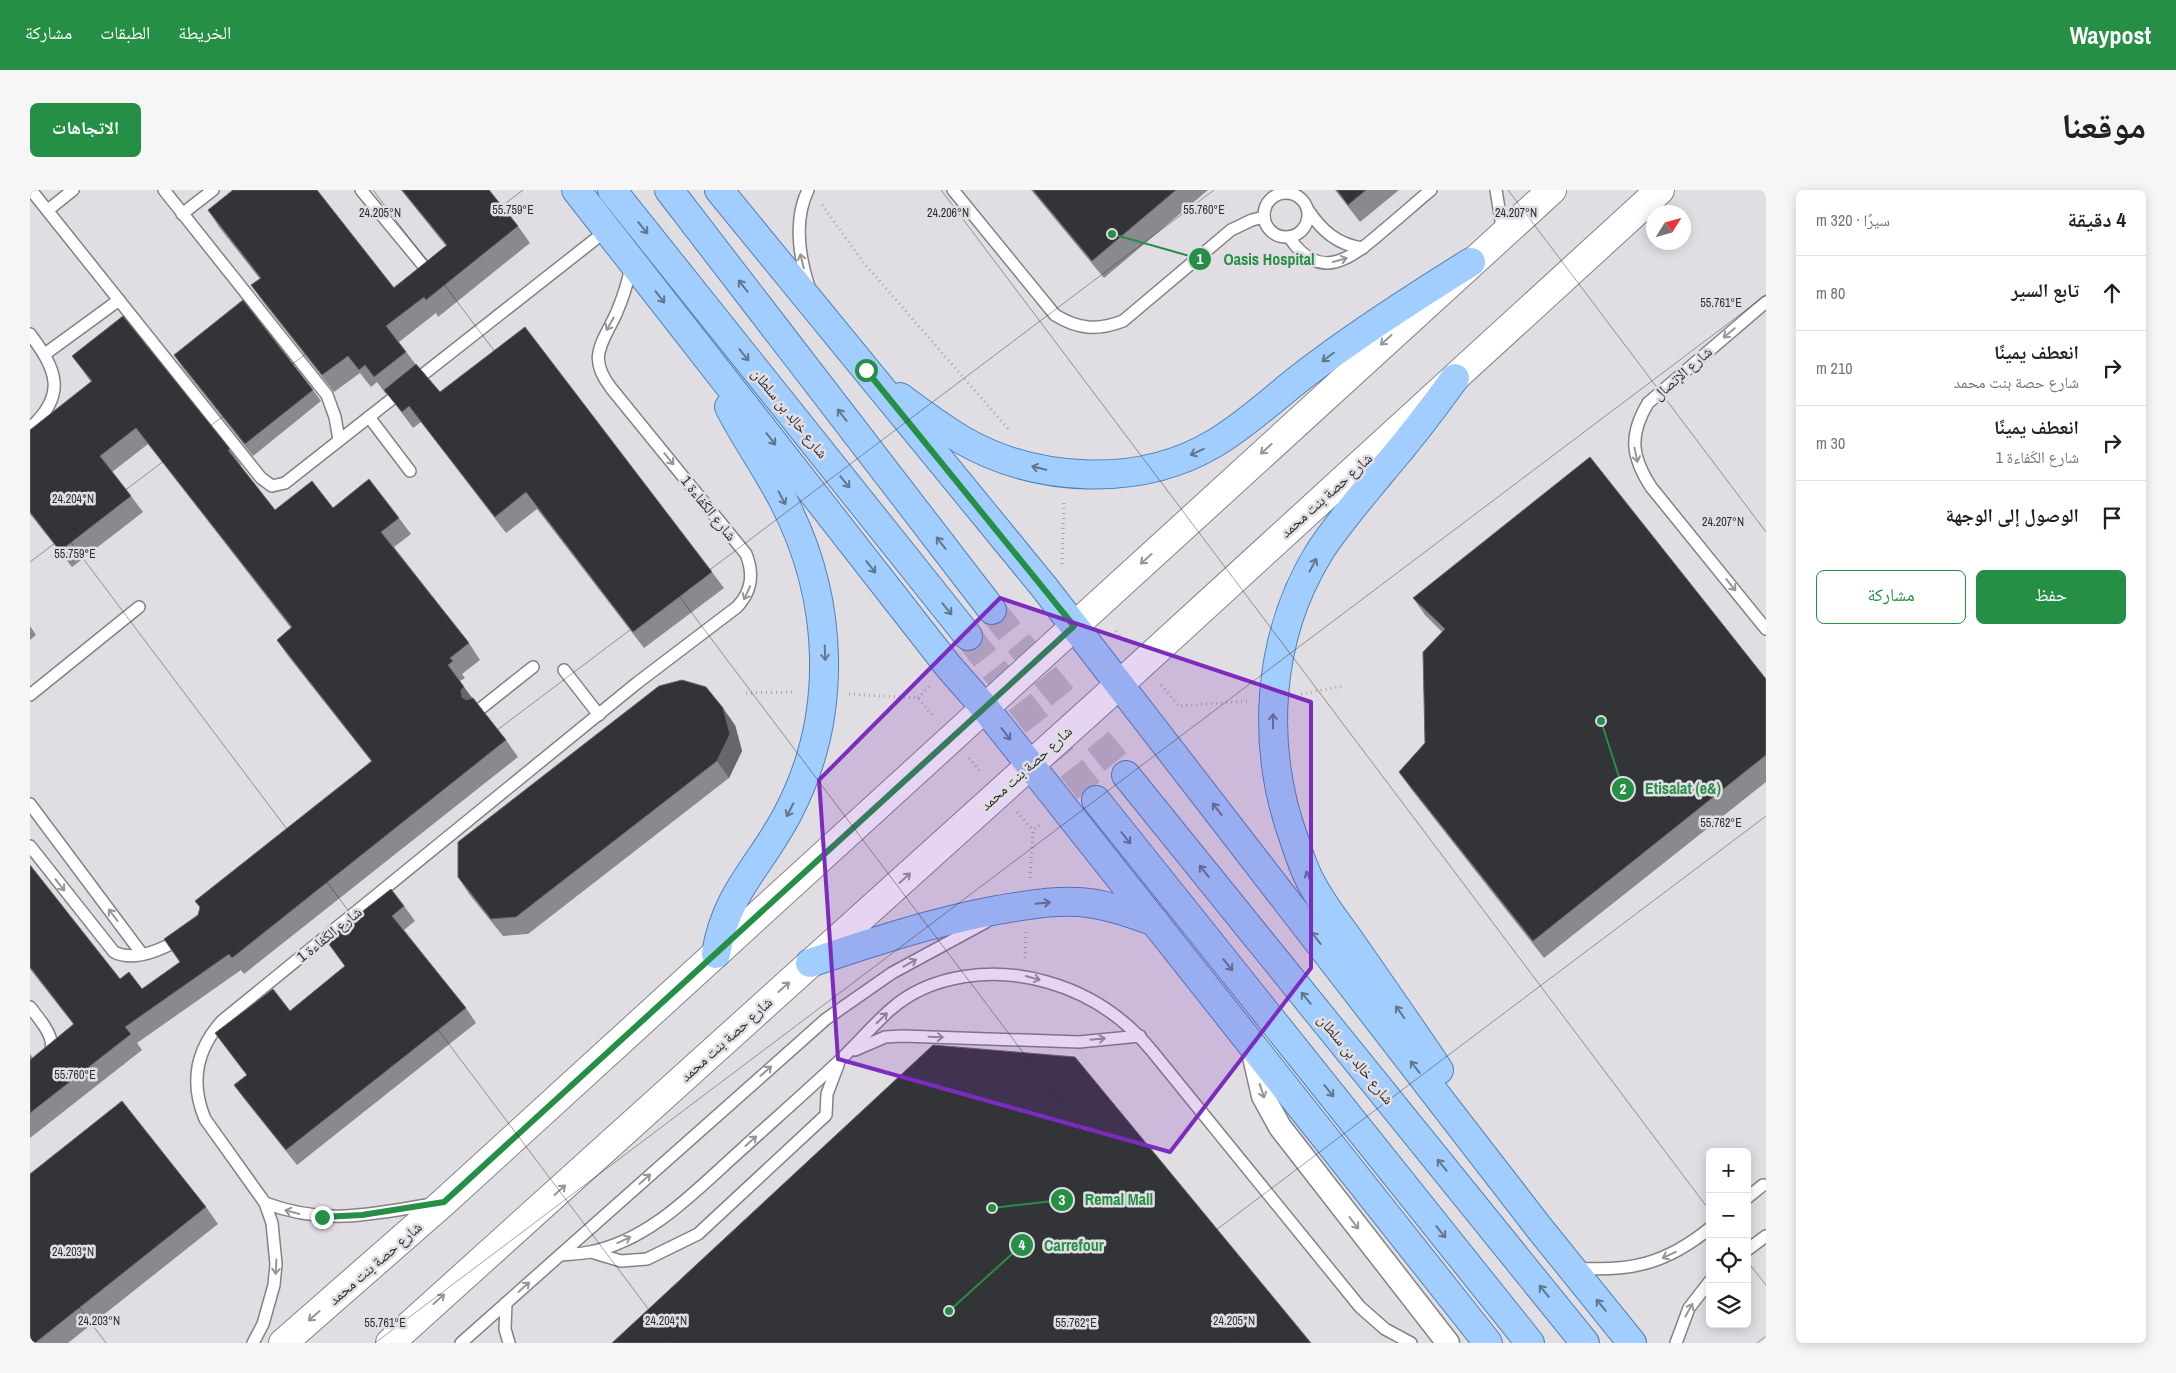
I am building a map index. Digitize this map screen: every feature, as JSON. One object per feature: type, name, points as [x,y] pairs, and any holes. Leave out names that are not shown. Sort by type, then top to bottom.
[{"type":"main road","points":[[576,190],[949,666],[1030,764],[1488,1343]]},
{"type":"main road","name":"شارع خالِد بن سلطان","points":[[612,190],[968,636]]},
{"type":"main road","points":[[668,190],[992,610]]},
{"type":"main road","points":[[719,190],[1120,684],[1540,1229],[1632,1343]]},
{"type":"main road","name":"شارع حصة بنت محمد","points":[[283,1343],[444,1202],[1552,190]]},
{"type":"main road","name":"شارع حصة بنت محمد","points":[[390,1343],[1120,684],[1660,190]]},
{"type":"main road","points":[[866,370],[917,410],[964,440],[1013,462],[1065,474],[1098,475],[1128,472],[1163,465],[1191,455],[1232,433],[1354,337],[1471,262]]},
{"type":"main road","points":[[710,362],[736,420],[785,504],[806,554],[821,609],[825,672],[817,735],[797,796],[782,825],[732,900],[724,918],[716,954]]},
{"type":"main road","points":[[1455,378],[1426,418],[1339,523],[1303,583],[1290,616],[1280,650],[1274,698],[1274,753],[1287,820],[1312,886],[1507,1168],[1540,1229]]},
{"type":"main road","name":"شارع خالِد بن سلطان","points":[[1126,775],[1585,1343]]},
{"type":"main road","points":[[1096,800],[1530,1343]]},
{"type":"main road","points":[[810,963],[930,924],[1008,908],[1068,901],[1090,903],[1111,907],[1155,922]]},
{"type":"street","points":[[1251,1043],[1263,1096],[1280,1127],[1448,1343]]},
{"type":"lane","points":[[31,190],[266,483],[272,486],[285,483],[607,230]]},
{"type":"lane","points":[[48,210],[73,190]]},
{"type":"lane","points":[[164,190],[327,395],[335,417],[339,440]]},
{"type":"lane","points":[[182,214],[213,190]]},
{"type":"lane","points":[[361,190],[426,270]]},
{"type":"lane","points":[[808,190],[799,223],[799,252],[816,308]]},
{"type":"lane","points":[[953,190],[1055,315],[1070,324],[1087,328],[1106,328],[1122,322],[1232,230],[1252,220],[1264,217]]},
{"type":"lane","points":[[1289,237],[1297,249],[1308,258],[1322,263],[1337,262],[1350,257],[1363,248],[1431,190]]},
{"type":"lane","points":[[1496,190],[1503,234]]},
{"type":"lane","points":[[1308,210],[1308,219],[1304,228],[1297,234],[1289,237],[1280,236],[1272,232],[1264,217],[1268,201],[1283,193],[1291,193],[1305,202],[1316,222],[1336,240],[1349,246],[1363,248]]},
{"type":"lane","name":"شارع الكَفاءة 1","points":[[253,1343],[269,1306],[276,1264],[272,1223],[265,1203],[205,1119],[199,1105],[196,1074],[204,1045],[211,1032],[236,1009],[599,714],[737,607],[749,590],[751,571],[746,554],[611,388],[600,369],[598,359],[600,345],[622,299],[632,261]]},
{"type":"lane","points":[[45,354],[119,300]]},
{"type":"lane","name":"شارع الإتصال","points":[[1766,302],[1648,403],[1638,418],[1634,436],[1635,454],[1641,472],[1651,487],[1766,629]]},
{"type":"lane","points":[[30,334],[53,368],[52,396],[47,409],[30,428]]},
{"type":"lane","points":[[369,417],[410,471]]},
{"type":"lane","points":[[30,695],[138,607]]},
{"type":"lane","points":[[480,709],[533,668]]},
{"type":"lane","points":[[564,670],[599,714]]},
{"type":"lane","points":[[30,804],[142,954]]},
{"type":"lane","points":[[30,846],[114,952],[123,957],[142,954],[190,934]]},
{"type":"lane","points":[[461,1343],[826,1018],[892,973],[1008,908]]},
{"type":"lane","points":[[560,1255],[590,1252],[617,1243],[664,1218],[840,1060],[891,1009],[910,997],[950,980],[975,975],[1024,975],[1065,987],[1107,1008],[1140,1036],[1360,1307],[1386,1329],[1411,1343]]},
{"type":"lane","points":[[30,1007],[49,1031],[52,1048],[46,1064],[30,1077]]},
{"type":"lane","points":[[590,1252],[621,1261],[647,1259],[698,1234],[826,1115],[827,1094],[840,1060],[867,1043],[885,1037],[1079,1042],[1140,1036]]},
{"type":"lane","points":[[1751,1195],[1763,1185]]},
{"type":"lane","points":[[265,1203],[303,1215],[342,1217],[444,1202]]},
{"type":"lane","points":[[1571,1268],[1611,1270],[1649,1263],[1684,1247],[1706,1231]]},
{"type":"lane","points":[[1751,1247],[1766,1236]]},
{"type":"lane","points":[[1676,1343],[1689,1308],[1708,1283]]},
{"type":"lane","points":[[506,1303],[505,1329],[509,1343]]},
{"type":"path","points":[[1274,698],[1343,686]]},
{"type":"path","points":[[918,698],[1033,830]]},
{"type":"highlighted area","points":[[1000,598],[1311,702],[1311,968],[1170,1152],[838,1059],[819,780]]},
{"type":"building","points":[[233,190],[317,190],[394,288],[447,245],[402,190],[489,190],[518,226],[426,300],[424,297],[386,326],[406,352],[374,377],[365,365],[359,370],[348,356],[322,375],[251,285],[261,278],[208,210]]},
{"type":"building","points":[[1033,190],[1176,190],[1092,261]]},
{"type":"building","points":[[1337,190],[1366,190],[1348,205]]},
{"type":"building","points":[[243,300],[313,390],[245,444],[174,355]]},
{"type":"building","points":[[123,316],[230,449],[228,450],[275,510],[312,481],[333,508],[369,479],[399,518],[381,532],[469,643],[450,658],[453,661],[448,665],[464,687],[461,690],[462,697],[466,700],[473,698],[506,740],[232,958],[229,954],[125,1027],[131,1034],[30,1113],[30,1060],[74,1024],[30,967],[30,865],[120,979],[129,972],[142,989],[180,962],[164,939],[198,915],[200,907],[195,901],[372,761],[277,640],[292,627],[136,428],[100,456],[131,496],[60,551],[30,512],[30,430],[92,381],[72,356]]},
{"type":"building","points":[[525,327],[712,572],[633,632],[526,492],[495,517],[409,406],[402,412],[384,390],[416,364],[440,392]]},
{"type":"building","points":[[1590,457],[1766,679],[1766,755],[1533,941],[1399,772],[1425,743],[1423,652],[1445,629],[1413,598]]},
{"type":"building","points":[[682,680],[706,687],[723,708],[730,734],[717,761],[516,917],[491,919],[458,877],[458,842],[659,686]]},
{"type":"building","points":[[391,889],[404,906],[392,916],[466,1008],[286,1150],[234,1085],[247,1075],[215,1033],[273,989],[290,1011],[345,966],[326,940]]},
{"type":"building","points":[[933,1045],[1075,1057],[1311,1343],[612,1343]]},
{"type":"building","points":[[122,1101],[206,1207],[35,1343],[30,1343],[30,1174]]},
{"type":"tunnel","points":[[992,610],[1126,775]]},
{"type":"tunnel","points":[[968,636],[1096,800]]},
{"type":"place","name":"Oasis Hospital","points":[[1112,234]]},
{"type":"place","name":"Etisalat (e&)","points":[[1601,721]]},
{"type":"place","name":"Remal Mall","points":[[992,1208]]},
{"type":"place","name":"Carrefour","points":[[949,1311]]},
{"type":"route","points":[[322,1217],[362,1215],[444,1202],[1074,626],[866,370]]}]
